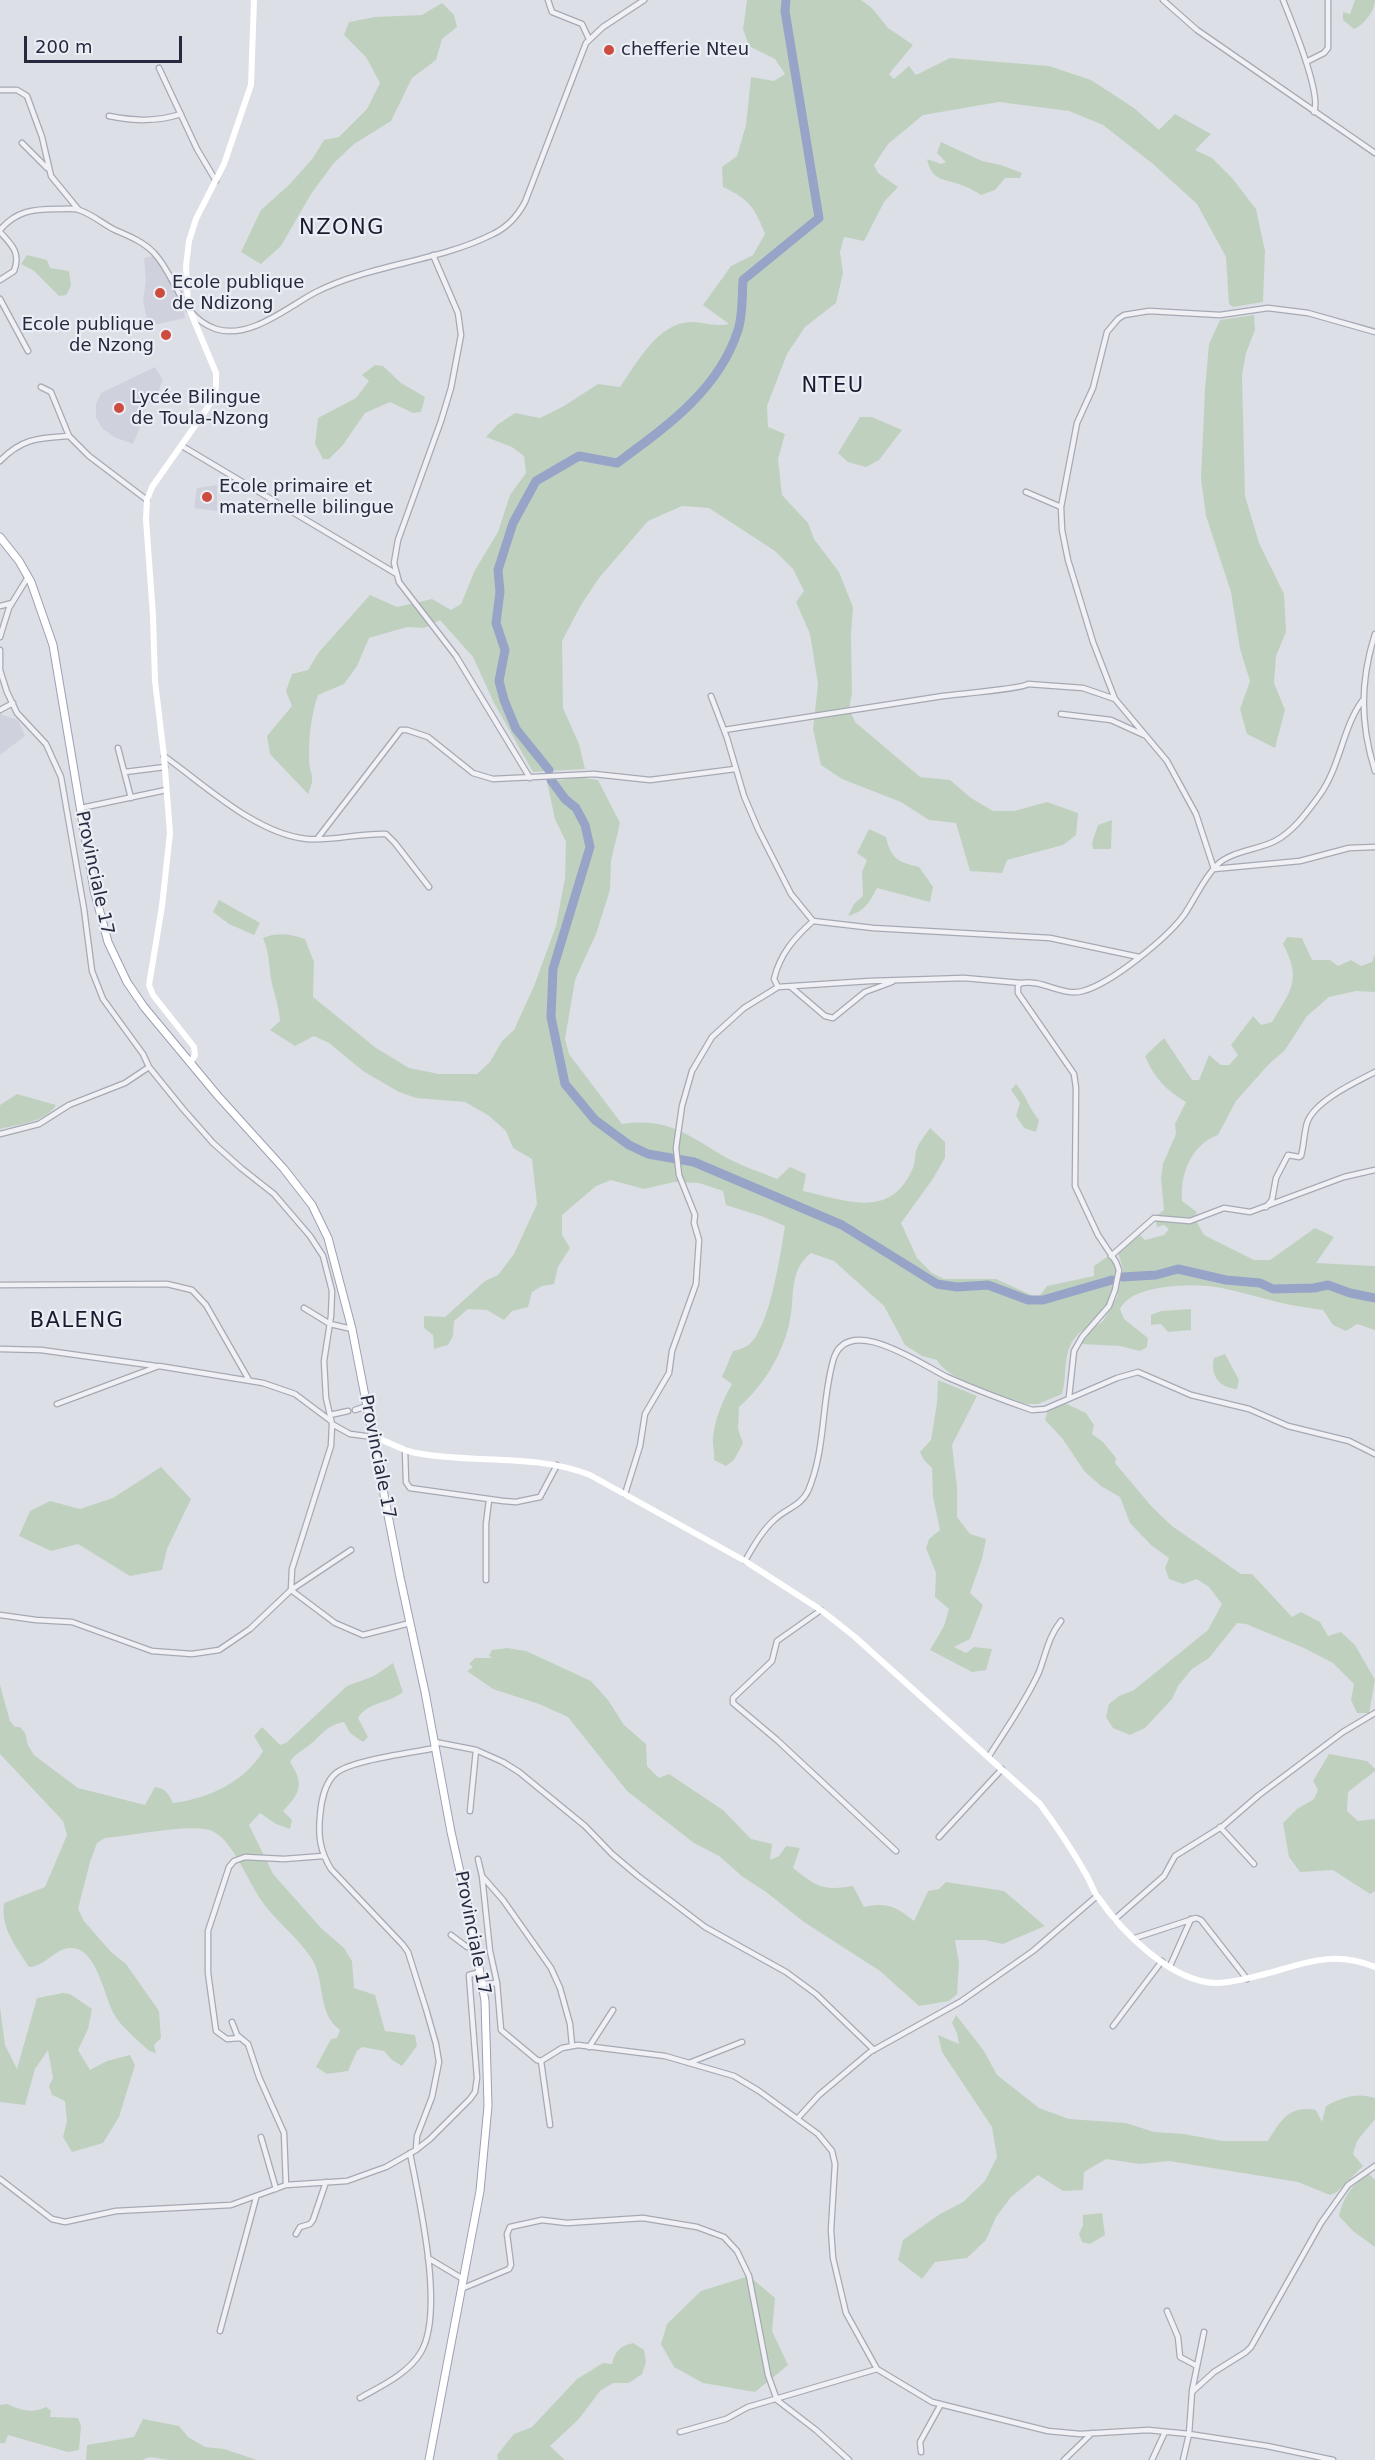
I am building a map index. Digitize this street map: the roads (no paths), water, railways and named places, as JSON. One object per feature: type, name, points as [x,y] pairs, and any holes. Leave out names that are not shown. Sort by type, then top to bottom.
[{"type":"main road","name":"Provinciale 17","points":[[0,537],[37,594],[53,645],[94,890],[108,942],[120,969],[139,1000],[190,1063],[284,1169],[312,1205],[328,1238],[352,1329],[480,1972],[487,2034],[488,2106],[480,2191],[429,2460]]},
{"type":"street","points":[[254,0],[251,85],[229,152],[196,219],[189,241],[185,287],[189,311],[216,329],[241,328],[278,316],[330,286],[433,255],[503,229],[520,212],[543,160],[588,39],[645,0]]},
{"type":"street","points":[[548,0],[552,12],[582,24],[588,39]]},
{"type":"street","points":[[1163,0],[1197,30],[1375,153]]},
{"type":"street","points":[[1283,0],[1306,62],[1316,103],[1314,112]]},
{"type":"street","points":[[1306,62],[1324,53],[1328,48],[1328,0]]},
{"type":"street","points":[[159,68],[197,149],[216,181]]},
{"type":"street","points":[[0,90],[17,90],[27,96],[42,137],[47,168],[55,184],[78,209],[148,247],[160,261],[189,311],[216,373],[216,387],[212,400],[152,487],[147,500],[146,519],[155,681],[165,767],[169,850],[149,984],[153,995],[194,1047],[195,1055],[190,1063]]},
{"type":"street","points":[[109,116],[155,121],[181,114]]},
{"type":"street","points":[[22,143],[47,168]]},
{"type":"street","points":[[0,280],[14,271],[18,257],[15,249],[0,231],[9,220],[24,212],[45,209],[78,209]]},
{"type":"street","points":[[433,255],[458,313],[461,335],[451,388],[441,421],[394,553],[395,573],[404,590],[456,656],[530,778]]},
{"type":"street","points":[[0,299],[28,351]]},
{"type":"street","points":[[1214,869],[1196,814],[1167,761],[1115,699],[1068,560],[1062,530],[1061,507],[1077,423],[1093,388],[1104,341],[1113,325],[1124,315],[1149,311],[1220,315],[1268,308],[1308,313],[1375,332]]},
{"type":"street","points":[[41,387],[51,392],[69,436],[89,456],[147,500]]},
{"type":"street","points":[[0,461],[12,448],[36,438],[69,436]]},
{"type":"street","points":[[182,446],[395,573]]},
{"type":"street","points":[[1026,492],[1061,507]]},
{"type":"street","points":[[0,637],[12,603],[28,577]]},
{"type":"street","points":[[0,606],[12,603]]},
{"type":"street","points":[[1375,633],[1365,666],[1362,701],[1366,743],[1375,771]]},
{"type":"street","points":[[0,650],[0,670],[17,713],[46,744],[61,777],[92,970],[103,999],[143,1054],[149,1067],[213,1143],[240,1168],[274,1194],[319,1248],[331,1285],[330,1324],[324,1361],[332,1422],[331,1446],[292,1569],[291,1590]]},
{"type":"street","points":[[724,730],[943,696],[1023,688],[1028,684],[1083,688],[1115,699]]},
{"type":"street","points":[[711,696],[748,804],[791,894],[813,921],[873,928],[1050,938],[1139,957]]},
{"type":"street","points":[[625,1494],[640,1446],[645,1414],[669,1373],[672,1352],[696,1284],[699,1240],[694,1223],[695,1215],[679,1175],[676,1148],[677,1128],[687,1084],[698,1059],[721,1027],[744,1008],[778,987],[964,978],[1031,982],[1080,992],[1092,987],[1139,957],[1175,926],[1214,869],[1225,860],[1274,842],[1294,827],[1326,786],[1354,713],[1362,701]]},
{"type":"street","points":[[0,710],[13,703]]},
{"type":"street","points":[[1061,714],[1111,720],[1146,737]]},
{"type":"street","points":[[317,838],[401,730],[428,737],[466,768],[480,776],[493,779],[594,774],[650,780],[735,769]]},
{"type":"street","points":[[118,748],[131,798]]},
{"type":"street","points":[[164,756],[231,805],[277,831],[297,837],[317,838],[386,834],[429,887]]},
{"type":"street","points":[[124,772],[165,767]]},
{"type":"street","points":[[81,808],[166,790]]},
{"type":"street","points":[[1214,869],[1300,861],[1349,848],[1375,847]]},
{"type":"street","points":[[778,987],[774,979],[783,953],[813,921]]},
{"type":"street","points":[[791,987],[825,1016],[832,1018],[865,992],[894,981]]},
{"type":"street","points":[[1021,983],[1018,986],[1018,993],[1074,1074],[1076,1088],[1075,1186],[1090,1220],[1119,1270],[1115,1290],[1105,1312],[1076,1347],[1069,1397]]},
{"type":"street","points":[[0,1134],[39,1124],[69,1105],[125,1083],[149,1067]]},
{"type":"street","points":[[1266,1207],[1272,1200],[1274,1184],[1288,1155],[1301,1156],[1310,1116],[1332,1097],[1375,1072]]},
{"type":"street","points":[[1111,1256],[1154,1218],[1190,1221],[1219,1209],[1229,1208],[1250,1212],[1344,1177],[1375,1170]]},
{"type":"street","points":[[0,1285],[111,1283],[167,1284],[184,1287],[198,1295],[206,1305],[249,1380]]},
{"type":"street","points":[[304,1308],[330,1324],[352,1329]]},
{"type":"street","points":[[745,1561],[767,1528],[778,1516],[799,1503],[808,1491],[822,1444],[833,1361],[836,1351],[846,1343],[867,1341],[881,1344],[955,1380],[1032,1410],[1045,1408],[1117,1378],[1138,1372],[1191,1395],[1249,1409],[1288,1426],[1349,1441],[1375,1454]]},
{"type":"street","points":[[0,1349],[41,1350],[249,1380],[295,1394],[350,1434],[373,1437],[405,1450],[434,1455],[557,1465],[590,1475],[745,1561],[821,1610],[855,1637],[989,1756],[1047,1813],[1097,1896],[1115,1919],[1162,1961],[1195,1979],[1214,1983],[1247,1978],[1326,1958],[1357,1960],[1375,1967]]},
{"type":"street","points":[[57,1404],[159,1366]]},
{"type":"street","points":[[355,1410],[367,1406]]},
{"type":"street","points":[[330,1415],[348,1411]]},
{"type":"street","points":[[405,1450],[406,1482],[410,1488],[489,1500],[516,1502],[535,1499],[543,1493],[557,1465]]},
{"type":"street","points":[[486,1580],[486,1524],[489,1500]]},
{"type":"street","points":[[0,1615],[72,1622],[152,1651],[192,1654],[219,1650],[250,1629],[291,1590],[351,1550]]},
{"type":"street","points":[[291,1590],[335,1623],[363,1635],[410,1623]]},
{"type":"street","points":[[821,1610],[777,1641],[772,1661],[733,1698],[733,1703],[777,1740],[896,1851]]},
{"type":"street","points":[[989,1756],[1039,1672],[1050,1639],[1061,1621]]},
{"type":"street","points":[[1115,1919],[1164,1876],[1175,1856],[1220,1827],[1258,1795],[1343,1732],[1375,1713]]},
{"type":"street","points":[[416,2150],[417,2136],[432,2097],[439,2062],[436,2044],[411,1963],[403,1945],[350,1892],[323,1856],[320,1843],[321,1807],[331,1779],[337,1772],[356,1764],[434,1745],[476,1749],[503,1762],[543,1790],[585,1826],[612,1854],[705,1927],[786,1972],[816,1994],[874,2050]]},
{"type":"street","points":[[470,1811],[476,1749]]},
{"type":"street","points":[[939,1836],[1002,1769]]},
{"type":"street","points":[[1220,1827],[1254,1864]]},
{"type":"street","points":[[240,2038],[227,2039],[216,2031],[208,1973],[208,1931],[229,1867],[245,1857],[284,1859],[323,1856]]},
{"type":"street","points":[[478,1859],[490,1951],[497,1983],[501,2030],[532,2058],[541,2061]]},
{"type":"street","points":[[482,1876],[503,1900],[551,1968],[567,2015],[572,2045]]},
{"type":"street","points":[[798,2118],[819,2095],[874,2050],[960,2002],[1011,1967],[1097,1896]]},
{"type":"street","points":[[1135,1938],[1191,1919],[1201,1920],[1247,1978]]},
{"type":"street","points":[[1170,1966],[1191,1919]]},
{"type":"street","points":[[451,1935],[467,1947],[475,1947]]},
{"type":"street","points":[[1113,2026],[1162,1961]]},
{"type":"street","points":[[0,2179],[52,2219],[60,2222],[116,2211],[231,2205],[286,2185],[359,2178],[416,2150],[445,2125],[475,2092],[477,2078],[469,1975],[480,1972]]},
{"type":"street","points":[[482,1984],[497,1983]]},
{"type":"street","points":[[589,2047],[613,2010]]},
{"type":"street","points":[[232,2022],[237,2035],[248,2044],[284,2133],[286,2185]]},
{"type":"street","points":[[474,2037],[487,2034]]},
{"type":"street","points":[[688,2063],[742,2042]]},
{"type":"street","points":[[541,2061],[562,2048],[572,2045],[640,2052],[688,2063],[734,2076],[798,2118],[825,2140],[832,2151],[836,2171],[831,2230],[833,2258],[846,2313],[877,2369],[932,2402],[1048,2431],[1092,2433],[1129,2430],[1189,2434],[1267,2446],[1333,2460]]},
{"type":"street","points":[[541,2061],[550,2124]]},
{"type":"street","points":[[261,2137],[276,2189]]},
{"type":"street","points":[[360,2398],[400,2374],[422,2351],[427,2337],[430,2309],[428,2258],[410,2153]]},
{"type":"street","points":[[1192,2392],[1214,2372],[1251,2347],[1321,2223],[1348,2186],[1375,2166]]},
{"type":"street","points":[[296,2234],[300,2227],[310,2224],[313,2220],[326,2182]]},
{"type":"street","points":[[220,2331],[256,2197]]},
{"type":"street","points":[[461,2289],[509,2269],[511,2265],[507,2234],[510,2227],[515,2225],[542,2220],[567,2223],[643,2217],[709,2229],[730,2241],[744,2263],[754,2295],[768,2376],[777,2400],[816,2430],[849,2460]]},
{"type":"street","points":[[428,2258],[463,2279]]},
{"type":"street","points":[[1167,2311],[1178,2337],[1180,2357],[1197,2366]]},
{"type":"street","points":[[1183,2460],[1189,2434],[1192,2392],[1204,2332]]},
{"type":"street","points":[[680,2432],[713,2423],[748,2407],[877,2369]]},
{"type":"street","points":[[921,2452],[920,2442],[940,2404]]},
{"type":"street","points":[[1152,2460],[1165,2432]]},
{"type":"street","points":[[1064,2460],[1092,2433]]},
{"type":"waterway","points":[[549,770],[516,729],[499,681],[505,650],[496,623],[500,592],[498,570],[513,523],[536,481],[579,456],[617,463],[689,406],[718,371],[729,351],[740,324],[743,280],[819,218],[785,11],[786,0]]},
{"type":"waterway","points":[[551,780],[565,799],[576,808],[585,825],[590,847],[553,969],[551,1017],[565,1084],[595,1120],[629,1145],[648,1154],[694,1162],[842,1225],[937,1284],[957,1287],[988,1285],[1028,1300],[1043,1300],[1112,1280]]},
{"type":"waterway","points":[[1122,1277],[1156,1275],[1178,1269],[1226,1280],[1260,1283],[1273,1289],[1314,1288],[1328,1285],[1350,1293],[1375,1298]]},
{"type":"place","name":"chefferie Nteu","points":[[609,50]]},
{"type":"place","name":"Ecole publique de Ndizong","points":[[160,293]]},
{"type":"place","name":"Ecole publique de Nzong","points":[[166,335]]},
{"type":"place","name":"Lycée Bilingue de Toula-Nzong","points":[[119,408]]},
{"type":"place","name":"Ecole primaire et maternelle bilingue","points":[[207,497]]},
{"type":"district","name":"NZONG","points":[[342,229]]},
{"type":"district","name":"NTEU","points":[[833,387]]},
{"type":"district","name":"BALENG","points":[[77,1322]]}]
